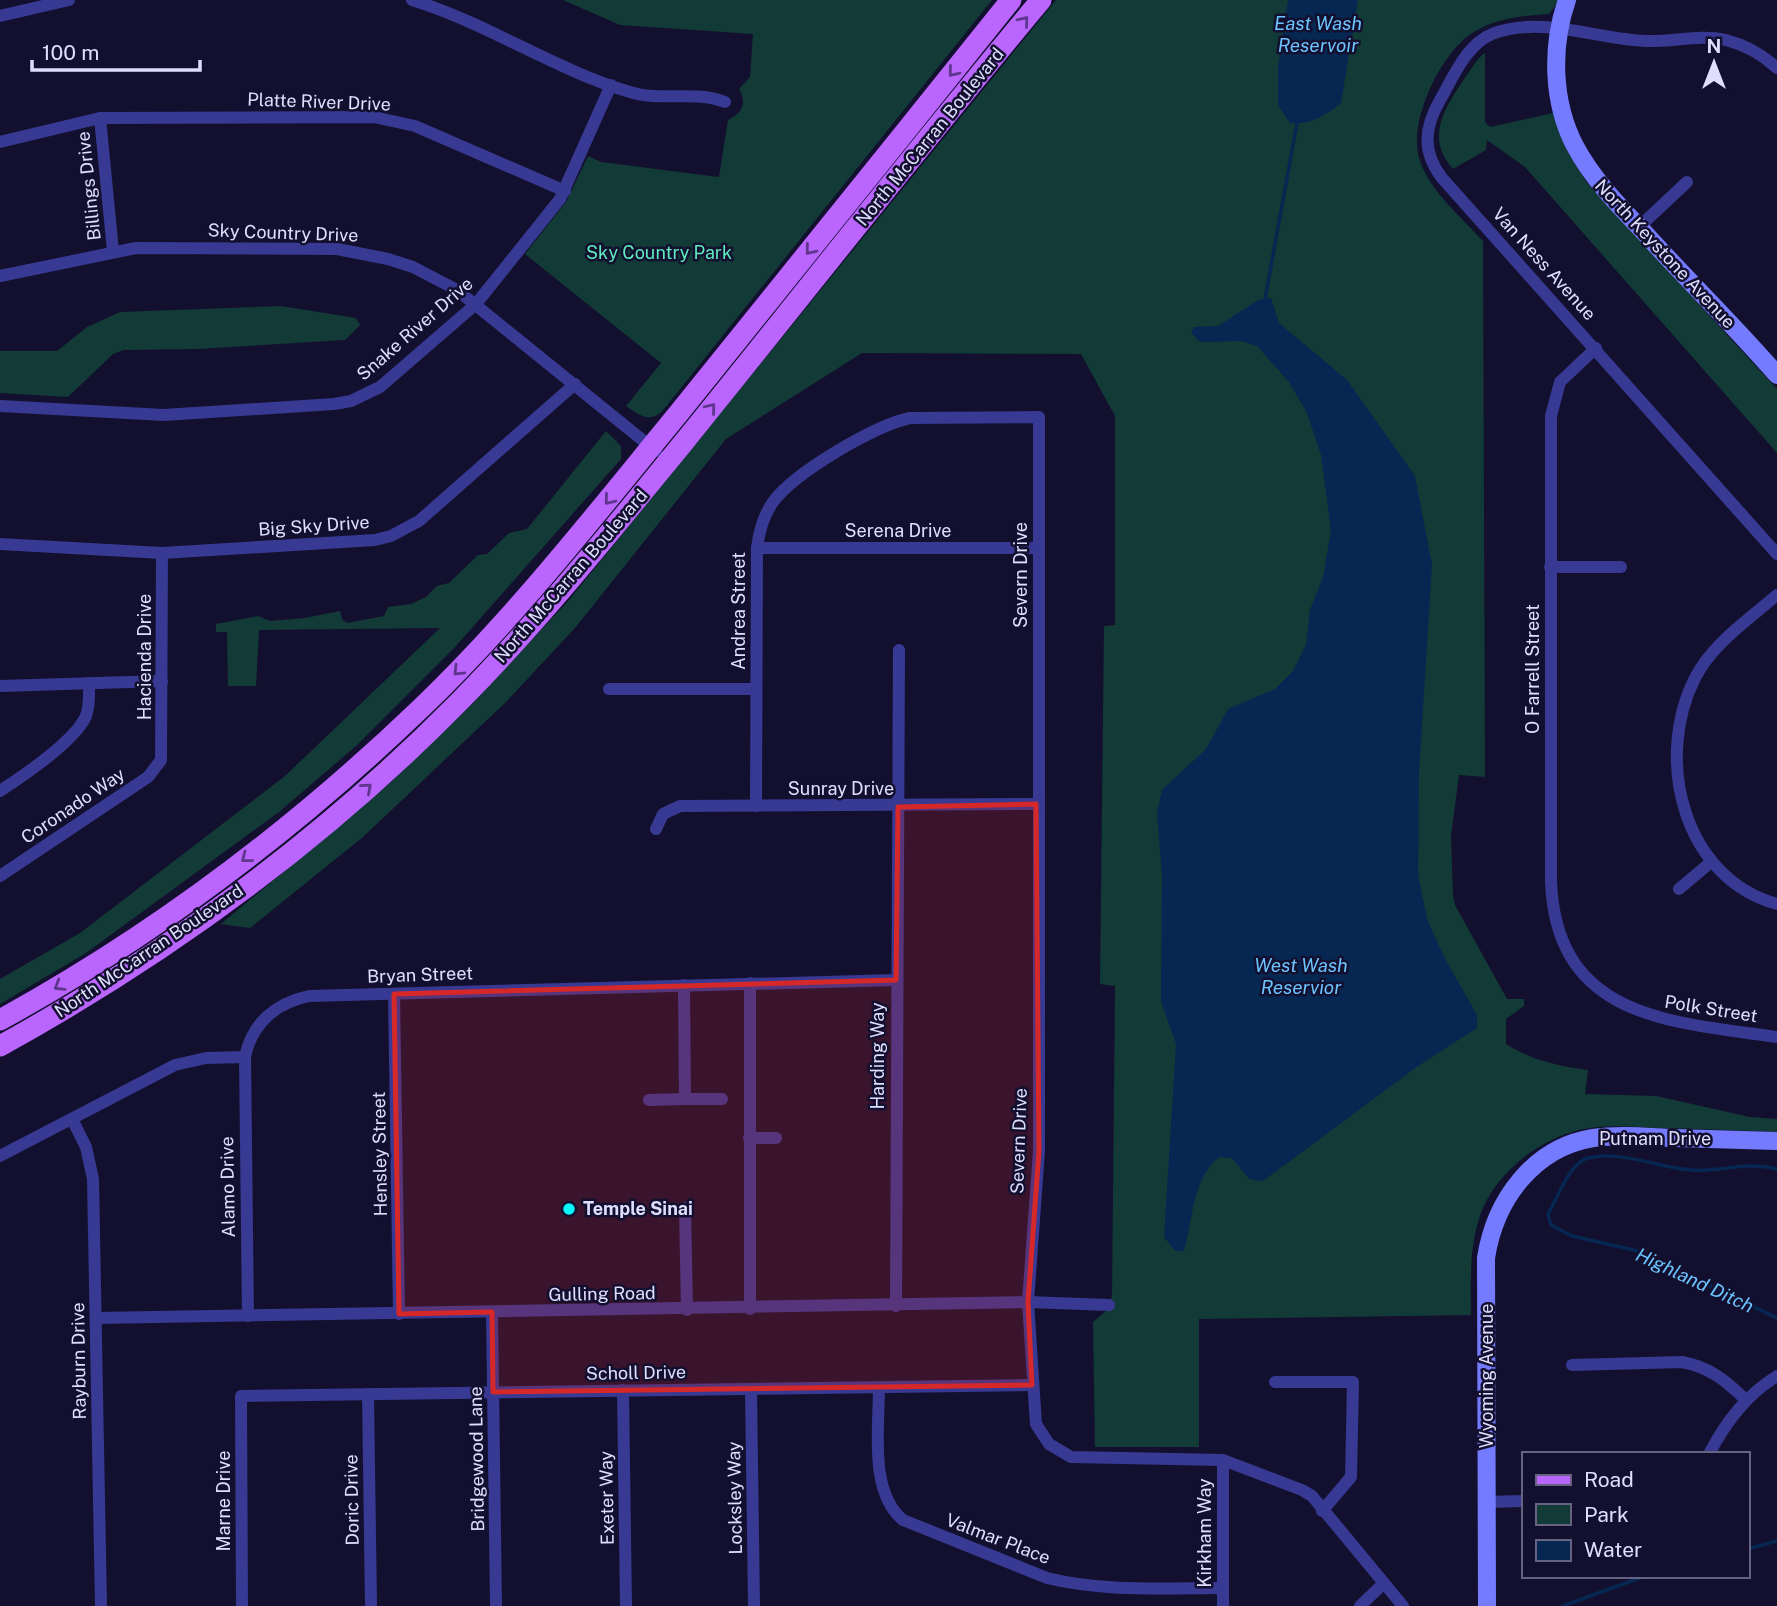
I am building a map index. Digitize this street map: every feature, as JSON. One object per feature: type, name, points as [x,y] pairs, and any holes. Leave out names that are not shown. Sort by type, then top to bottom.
[{"type":"main road","name":"North McCarran Boulevard","points":[[0,1020],[89,968],[203,891],[300,816],[377,749],[466,663],[538,585],[1011,0]]},
{"type":"main road","name":"North McCarran Boulevard","points":[[0,1046],[161,947],[315,832],[421,739],[493,667],[573,579],[1041,0]]},
{"type":"main road","points":[[300,816],[315,832]]},
{"type":"street","points":[[0,16],[69,0]]},
{"type":"street","points":[[412,0],[611,85],[648,97],[703,97],[725,102]]},
{"type":"street","name":"North Keystone Avenue","points":[[1567,0],[1559,30],[1557,84],[1571,137],[1594,176],[1777,376]]},
{"type":"street","name":"Van Ness Avenue","points":[[1777,68],[1755,51],[1723,39],[1645,41],[1559,30],[1510,29],[1477,43],[1436,106],[1427,132],[1426,146],[1434,168],[1442,178],[1597,348],[1777,554]]},
{"type":"street","name":"Snake River Drive","points":[[0,406],[164,415],[351,401],[380,387],[476,304],[565,191],[611,85]]},
{"type":"street","name":"Platte River Drive","points":[[0,142],[100,118],[374,117],[415,126],[565,191]]},
{"type":"street","name":"Billings Drive","points":[[100,118],[113,251]]},
{"type":"street","points":[[1639,227],[1687,182]]},
{"type":"street","name":"Sky Country Drive","points":[[0,276],[113,251],[305,248],[361,252],[413,267],[476,304],[668,461]]},
{"type":"street","name":"O Farrell Street","points":[[1597,348],[1560,382],[1552,403],[1551,896],[1561,935],[1581,969],[1603,992]]},
{"type":"street","name":"Big Sky Drive","points":[[0,544],[162,553],[375,540],[391,536],[419,521],[575,384]]},
{"type":"street","name":"Andrea Street","points":[[756,806],[757,548],[764,518],[781,492],[876,428],[910,418],[1039,417]]},
{"type":"street","name":"Severn Drive","points":[[1039,417],[1039,1151],[1028,1302],[1033,1412],[1042,1436],[1058,1452],[1071,1457],[1223,1460],[1302,1490],[1312,1496],[1403,1606]]},
{"type":"street","name":"Serena Drive","points":[[757,548],[1039,548]]},
{"type":"street","name":"Hacienda Drive","points":[[161,760],[162,553]]},
{"type":"street","points":[[1550,567],[1621,567]]},
{"type":"street","points":[[1777,595],[1712,653],[1695,678],[1683,708],[1678,743],[1681,798],[1695,835],[1711,862],[1753,894],[1777,904]]},
{"type":"street","name":"Harding Way","points":[[896,1306],[899,650]]},
{"type":"street","points":[[0,686],[162,681]]},
{"type":"street","points":[[0,791],[39,762],[80,725],[89,704],[89,683]]},
{"type":"street","points":[[609,690],[756,689]]},
{"type":"street","name":"Coronado Way","points":[[0,876],[141,782],[161,760]]},
{"type":"street","name":"Sunray Drive","points":[[656,829],[663,814],[680,806],[898,807],[1037,804]]},
{"type":"street","points":[[1679,889],[1711,862]]},
{"type":"street","name":"Bryan Street","points":[[244,1057],[253,1033],[261,1021],[281,1005],[309,996],[896,980]]},
{"type":"street","points":[[750,983],[750,1309]]},
{"type":"street","points":[[684,985],[685,1099]]},
{"type":"street","name":"Polk Street","points":[[1603,992],[1619,1003],[1653,1018],[1777,1037]]},
{"type":"street","name":"Hensley Street","points":[[394,994],[399,1314]]},
{"type":"street","points":[[0,1156],[175,1065],[206,1058],[244,1057]]},
{"type":"street","name":"Alamo Drive","points":[[244,1057],[248,1316]]},
{"type":"street","points":[[649,1100],[722,1099]]},
{"type":"street","name":"Rayburn Drive","points":[[72,1119],[86,1147],[93,1179],[101,1606]]},
{"type":"street","points":[[749,1138],[776,1138]]},
{"type":"street","name":"Putnam Drive","points":[[1539,1163],[1554,1151],[1597,1138],[1777,1141]]},
{"type":"street","name":"Wyoming Avenue","points":[[1487,1606],[1486,1258],[1489,1239],[1503,1204],[1519,1181],[1539,1163]]},
{"type":"street","points":[[685,1208],[687,1310]]},
{"type":"street","name":"Gulling Road","points":[[96,1318],[750,1309],[1028,1302],[1109,1305]]},
{"type":"street","name":"Bridgewood Lane","points":[[492,1312],[496,1606]]},
{"type":"street","points":[[1572,1365],[1682,1362],[1697,1364],[1723,1378],[1746,1400]]},
{"type":"street","points":[[1710,1452],[1746,1400],[1777,1376]]},
{"type":"street","points":[[1275,1382],[1353,1382],[1351,1477],[1322,1511]]},
{"type":"street","name":"Scholl Drive","points":[[241,1396],[1032,1385]]},
{"type":"street","name":"Valmar Place","points":[[879,1387],[880,1484],[888,1506],[903,1520],[1047,1578],[1071,1584],[1111,1588],[1223,1588]]},
{"type":"street","name":"Locksley Way","points":[[751,1389],[754,1606]]},
{"type":"street","name":"Exeter Way","points":[[623,1390],[626,1606]]},
{"type":"street","name":"Doric Drive","points":[[368,1394],[371,1606]]},
{"type":"street","name":"Marne Drive","points":[[241,1396],[242,1606]]},
{"type":"street","name":"Kirkham Way","points":[[1223,1460],[1223,1606]]},
{"type":"street","points":[[1487,1502],[1522,1500]]},
{"type":"street","points":[[1360,1606],[1384,1583]]},
{"type":"highlighted area","points":[[1036,804],[1039,1151],[1028,1302],[1032,1385],[493,1392],[492,1312],[399,1314],[394,994],[896,980],[898,807]]},
{"type":"green space","name":"Sky Country Park","points":[[563,0],[992,0],[664,409],[655,416],[645,417],[626,406],[661,363],[525,254],[566,202],[588,156],[601,162],[719,177],[728,120],[740,111],[743,99],[739,89],[750,77],[753,34],[620,25]]},
{"type":"green space","points":[[1056,0],[1560,0],[1549,14],[1517,17],[1487,25],[1457,46],[1436,76],[1418,130],[1420,161],[1431,183],[1447,204],[1483,241],[1485,777],[1459,775],[1451,836],[1453,895],[1455,905],[1507,999],[1524,999],[1524,1006],[1506,1019],[1506,1044],[1545,1062],[1588,1070],[1585,1094],[1656,1096],[1750,1117],[1777,1119],[1777,1132],[1593,1127],[1567,1133],[1535,1149],[1506,1173],[1485,1203],[1472,1255],[1471,1315],[1199,1319],[1199,1447],[1095,1447],[1093,1322],[1107,1310],[1112,1296],[1115,986],[1100,984],[1104,626],[1115,625],[1115,416],[1081,354],[862,353],[726,439],[575,628],[505,703],[363,837],[250,928],[221,924],[391,782],[472,704],[569,600]]},
{"type":"green space","points":[[1485,53],[1485,122],[1490,127],[1553,113],[1567,151],[1587,183],[1777,389],[1777,453],[1525,167],[1487,140],[1486,150],[1453,169],[1440,146],[1439,135],[1444,112],[1476,61]]},
{"type":"green space","points":[[281,306],[356,318],[360,325],[345,340],[197,349],[124,350],[113,354],[68,397],[0,393],[0,351],[57,351],[87,327],[120,312]]},
{"type":"green space","points":[[606,431],[621,446],[621,459],[456,646],[356,746],[279,812],[86,953],[0,1004],[0,979],[80,933],[285,776],[440,628],[259,630],[256,686],[228,686],[227,632],[216,632],[216,624],[258,616],[270,621],[340,611],[342,619],[347,623],[384,616],[388,607],[411,604],[426,597],[437,586],[449,583],[478,555],[487,554],[509,533],[527,529]]},
{"type":"water","name":"East Wash Reservoir","points":[[1288,0],[1358,0],[1341,103],[1323,116],[1304,123],[1290,123],[1278,105],[1278,68]]},
{"type":"water","name":"West Wash Reservior","points":[[1271,298],[1279,323],[1347,380],[1415,476],[1432,565],[1419,773],[1418,875],[1427,919],[1445,959],[1477,1015],[1477,1028],[1418,1066],[1263,1181],[1249,1179],[1232,1158],[1219,1157],[1198,1188],[1184,1251],[1175,1251],[1164,1237],[1176,1044],[1161,1001],[1162,875],[1157,813],[1162,790],[1206,749],[1228,709],[1275,689],[1293,671],[1306,645],[1310,610],[1323,577],[1331,530],[1321,455],[1307,413],[1289,382],[1257,346],[1241,341],[1200,342],[1191,333],[1194,327],[1218,326],[1258,300]]},
{"type":"waterway","points":[[1265,299],[1297,123]]},
{"type":"waterway","name":"Highland Ditch","points":[[1777,1169],[1744,1166],[1691,1170],[1614,1156],[1588,1158],[1575,1166],[1548,1214],[1551,1225],[1572,1236],[1638,1251],[1777,1318]]},
{"type":"waterway","name":"Highland Ditch","points":[[1749,1548],[1777,1541]]},
{"type":"waterway","name":"Highland Ditch","points":[[1563,1606],[1640,1578]]},
{"type":"place","name":"Temple Sinai","points":[[569,1209]]}]
